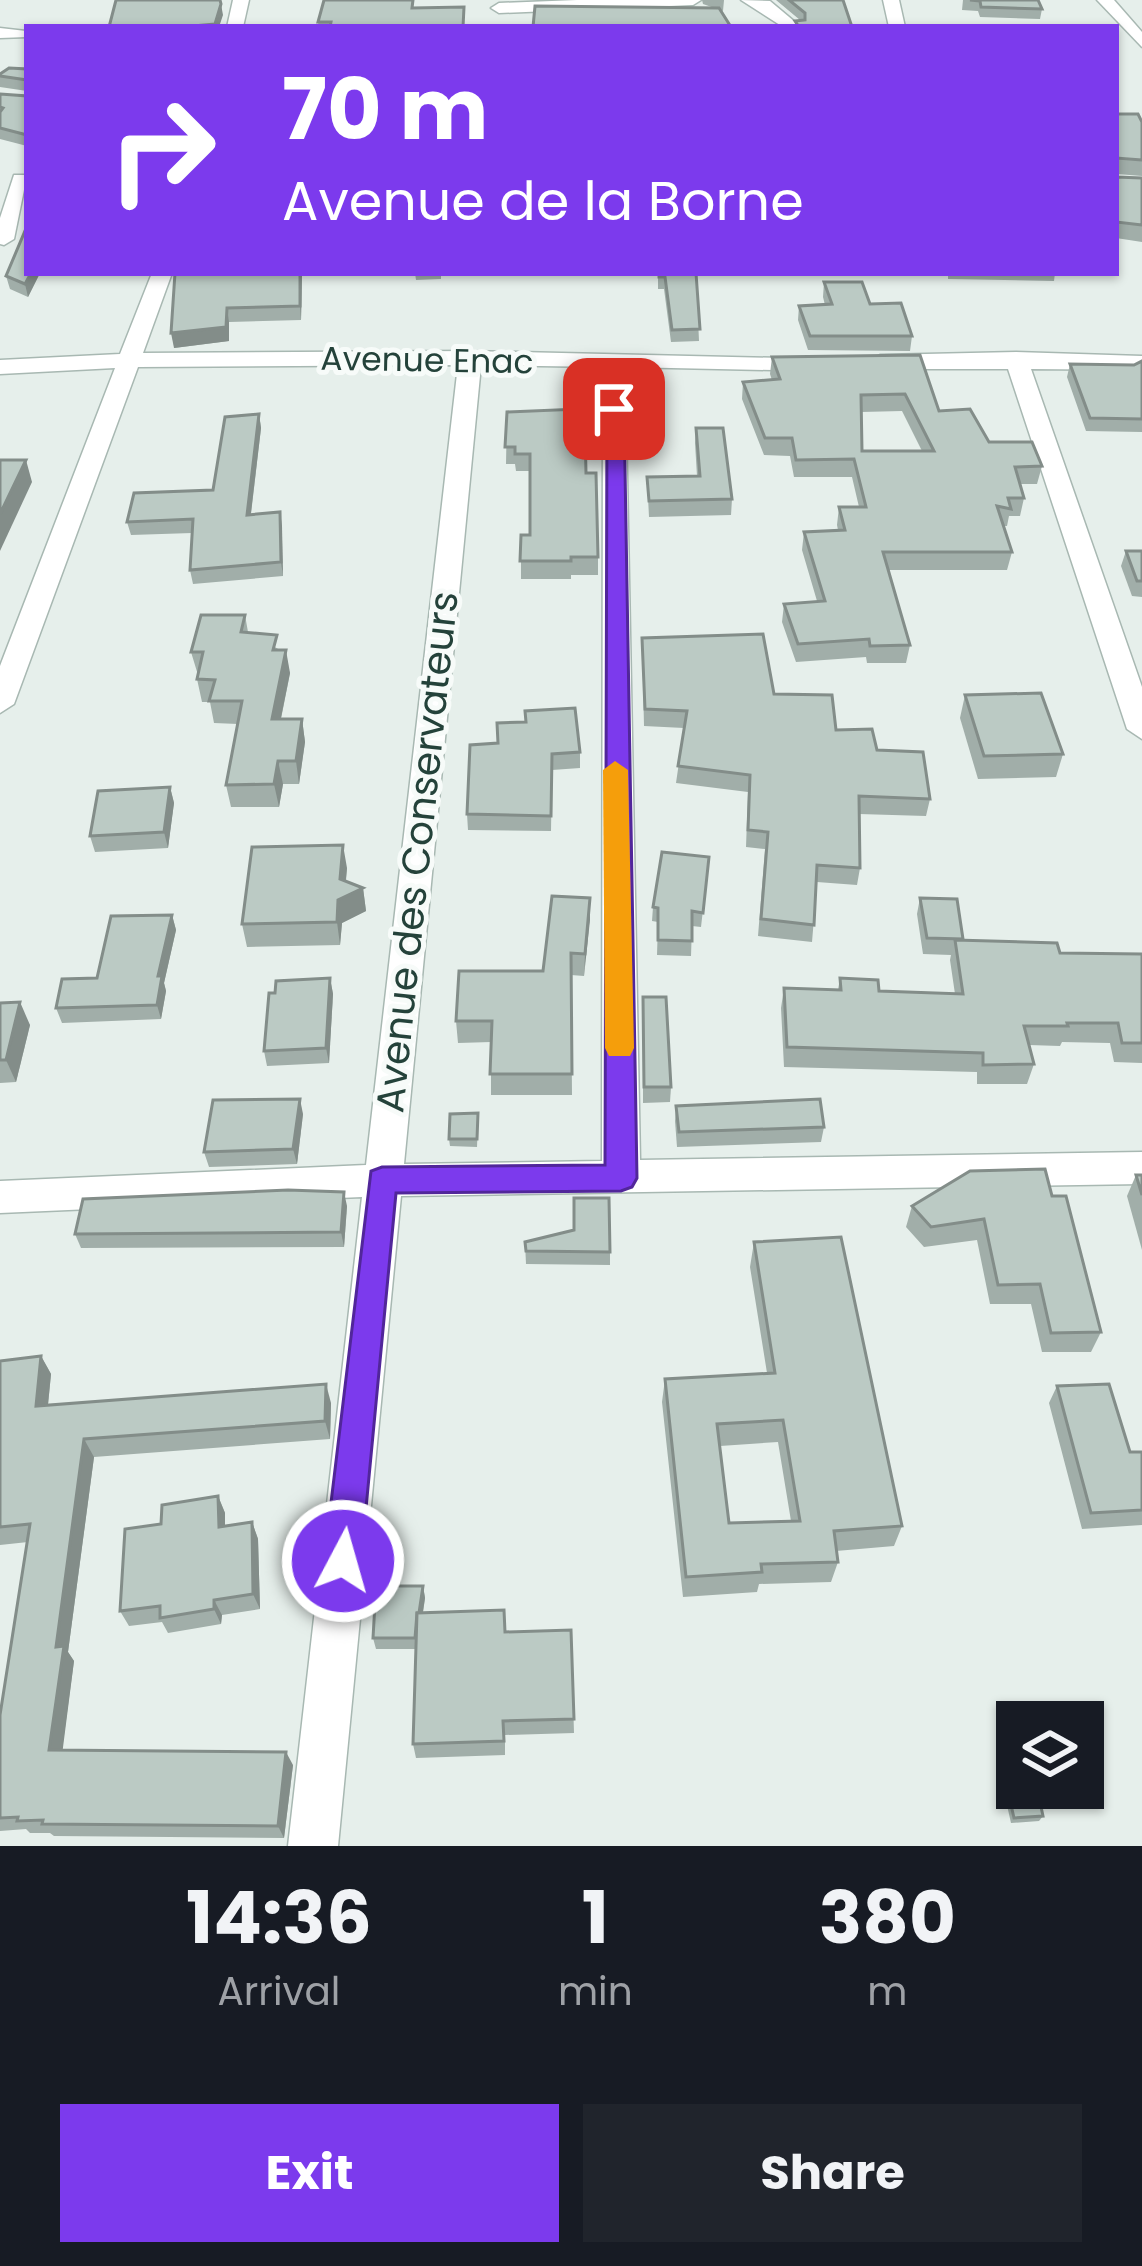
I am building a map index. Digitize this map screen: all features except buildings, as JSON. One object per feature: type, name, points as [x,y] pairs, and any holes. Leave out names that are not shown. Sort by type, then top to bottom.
[{"type":"street","points":[[499,4],[693,0]]},
{"type":"street","points":[[748,0],[764,4],[789,24]]},
{"type":"street","points":[[1106,0],[1142,42]]},
{"type":"street","points":[[0,33],[20,35]]},
{"type":"street","points":[[4,239],[16,179]]},
{"type":"street","points":[[0,704],[161,276]]},
{"type":"street","name":"Avenue Enac","points":[[0,367],[133,360],[470,358],[614,364],[1016,359],[1142,363]]},
{"type":"street","name":"Avenue des Conservateurs","points":[[313,1846],[470,358]]},
{"type":"street","points":[[1016,359],[1131,667],[1142,729]]},
{"type":"street","points":[[614,364],[621,1178]]},
{"type":"street","points":[[0,1197],[382,1180],[1142,1168]]},
{"type":"slow traffic","points":[[615,770],[619,1048]]},
{"type":"route","points":[[343,1561],[382,1180],[621,1178],[614,409]]}]
